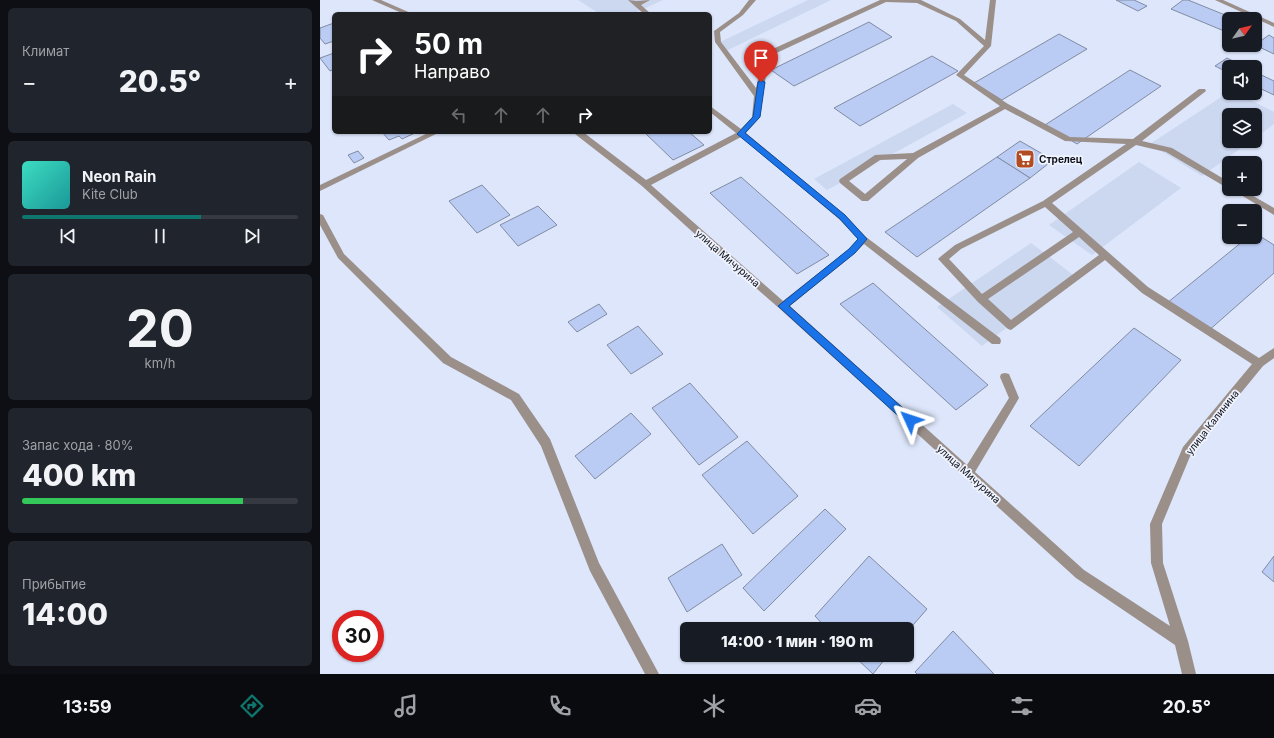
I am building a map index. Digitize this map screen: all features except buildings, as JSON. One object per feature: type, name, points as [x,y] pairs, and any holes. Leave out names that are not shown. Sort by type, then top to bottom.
[{"type":"street","points":[[375,0],[405,12]]},
{"type":"street","points":[[634,2],[647,0]]},
{"type":"street","points":[[753,0],[741,14],[717,31],[714,40],[758,96]]},
{"type":"street","points":[[645,184],[741,134],[756,117],[758,96],[767,55],[885,0],[918,1],[958,20],[988,46]]},
{"type":"street","points":[[993,0],[988,46],[960,75],[1005,106],[1068,139],[1135,142],[1169,150],[1222,182]]},
{"type":"street","points":[[1218,0],[1274,25]]},
{"type":"street","points":[[634,2],[646,12]]},
{"type":"street","points":[[1106,255],[1010,326],[981,299],[943,259],[958,248],[1046,203],[1135,142],[1202,91]]},
{"type":"street","points":[[915,156],[878,157],[843,181],[865,199],[915,156],[1005,106]]},
{"type":"street","points":[[712,110],[842,217],[863,239],[996,341]]},
{"type":"street","points":[[320,188],[432,134]]},
{"type":"street","name":"улица Мичурина","points":[[581,134],[645,184],[711,244],[783,306],[1080,574],[1181,641]]},
{"type":"street","points":[[1247,196],[1274,212]]},
{"type":"street","points":[[1046,203],[1145,290],[1259,364]]},
{"type":"street","points":[[320,218],[341,256],[447,360],[515,398],[546,443],[594,567],[652,674]]},
{"type":"street","points":[[981,299],[1079,232]]},
{"type":"street","points":[[783,306],[852,251],[863,239]]},
{"type":"street","name":"улица Калинина","points":[[1181,641],[1157,563],[1156,524],[1187,451],[1259,364],[1274,352]]},
{"type":"street","points":[[968,472],[1014,398],[1005,377]]},
{"type":"street","points":[[1181,641],[1189,674]]},
{"type":"shaded area","points":[[578,0],[663,0],[636,12],[597,12]]},
{"type":"shaded area","points":[[808,0],[831,0],[726,51],[716,44]]},
{"type":"shaded area","points":[[1222,97],[1222,100],[1251,100],[1274,112],[1274,124],[1262,133],[1262,108],[1222,108],[1222,148],[1241,148],[1230,156],[1222,156],[1222,162],[1202,176],[1150,144]]},
{"type":"shaded area","points":[[953,104],[967,113],[827,190],[814,179]]},
{"type":"shaded area","points":[[1139,162],[1181,188],[1092,255],[1049,225]]},
{"type":"shaded area","points":[[1031,243],[1076,277],[982,346],[937,307]]},
{"type":"place","name":"Стрелец","points":[[1025,159]]},
{"type":"route","points":[[761,82],[756,117],[741,134],[842,217],[863,239],[852,251],[783,306],[910,420]]}]
